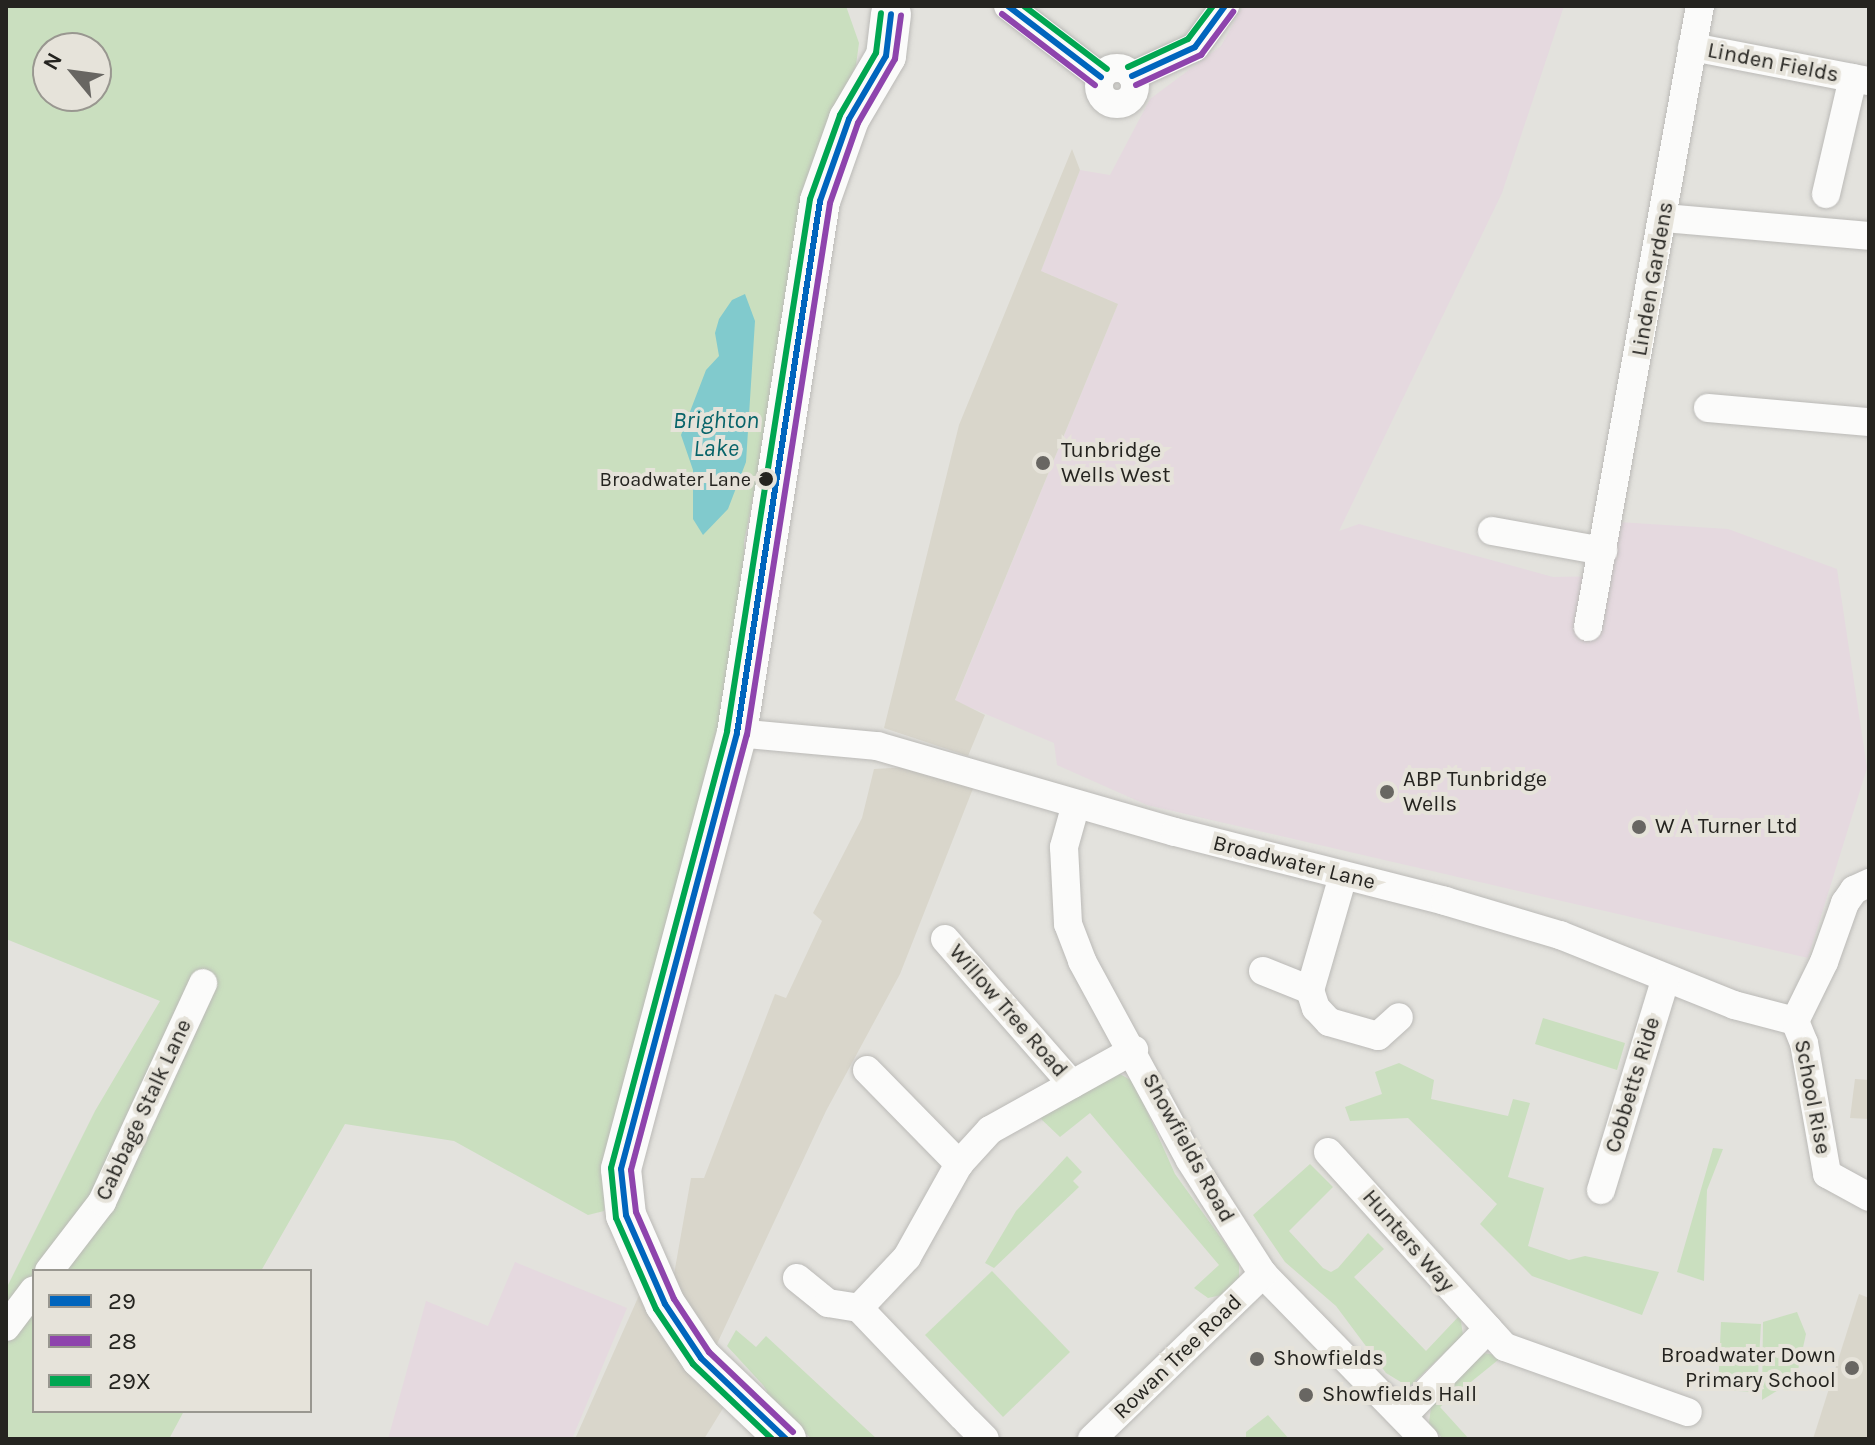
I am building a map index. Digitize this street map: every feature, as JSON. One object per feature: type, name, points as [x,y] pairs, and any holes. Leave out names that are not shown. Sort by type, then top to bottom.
[{"type":"highway","points":[[786,1439],[689,1343],[651,1278],[622,1193],[626,1143],[737,733],[820,201],[849,119],[886,56],[894,9]]},
{"type":"street","points":[[1008,6],[1101,77],[1102,95],[1117,103],[1131,97],[1132,76],[1195,47],[1225,6]]},
{"type":"street","name":"Linden Gardens","points":[[1588,627],[1700,6]]},
{"type":"street","name":"Linden Fields","points":[[1692,47],[1861,80],[1826,194]]},
{"type":"street","points":[[1664,218],[1869,236]]},
{"type":"street","points":[[1708,408],[1869,422]]},
{"type":"street","points":[[1492,531],[1603,551]]},
{"type":"street","name":"Broadwater Lane","points":[[737,733],[877,746],[1076,804],[1560,935],[1665,981],[1795,1021]]},
{"type":"street","name":"Showfields Road","points":[[1076,804],[1064,847],[1068,924],[1082,961],[1134,1050],[1190,1160],[1263,1274],[1424,1439]]},
{"type":"street","points":[[1310,990],[1343,876]]},
{"type":"street","points":[[1795,1021],[1824,962],[1845,903],[1854,890],[1869,883]]},
{"type":"street","name":"Willow Tree Road","points":[[945,939],[1072,1084]]},
{"type":"street","points":[[1263,971],[1310,990],[1329,1022],[1355,1033],[1378,1036],[1399,1017]]},
{"type":"street","name":"Cobbetts Ride","points":[[1601,1190],[1665,981]]},
{"type":"street","name":"Cabbage Stalk Lane","points":[[51,1269],[102,1202],[203,983]]},
{"type":"street","name":"School Rise","points":[[1795,1021],[1804,1043],[1827,1174],[1869,1197]]},
{"type":"street","name":"Willow Tree Road","points":[[859,1308],[907,1257],[959,1164],[990,1130],[1134,1050]]},
{"type":"street","points":[[867,1070],[959,1164]]},
{"type":"street","name":"Hunters Way","points":[[1328,1152],[1488,1329],[1522,1357],[1688,1412]]},
{"type":"street","name":"Rowan Tree Road","points":[[1092,1439],[1263,1274]]},
{"type":"street","points":[[797,1278],[828,1303],[859,1308],[972,1426]]},
{"type":"street","points":[[6,1327],[32,1293]]},
{"type":"street","points":[[1403,1416],[1488,1329]]},
{"type":"shaded area","points":[[1243,6],[1564,6],[1502,193],[1339,531],[1359,524],[1553,577],[1607,576],[1618,522],[1728,529],[1837,569],[1867,768],[1808,958],[1147,805],[1057,765],[1054,743],[955,701],[1118,304],[1041,271],[1080,170],[1110,175],[1150,99],[1221,46]]},
{"type":"shaded area","points":[[1072,149],[1080,170],[1041,271],[1118,304],[955,700],[985,715],[968,756],[884,728],[959,425]]},
{"type":"shaded area","points":[[909,767],[974,786],[900,974],[826,1111],[716,1346],[673,1280],[691,1178],[704,1178],[775,994],[786,998],[822,921],[813,913],[862,818],[874,769]]},
{"type":"shaded area","points":[[1855,1079],[1869,1080],[1869,1119],[1850,1118]]},
{"type":"shaded area","points":[[515,1262],[627,1308],[572,1439],[388,1439],[426,1301],[488,1326]]},
{"type":"shaded area","points":[[641,1291],[675,1341],[676,1357],[725,1405],[704,1439],[575,1439]]},
{"type":"shaded area","name":"Broadwater Down Primary School","points":[[1859,1294],[1869,1298],[1869,1439],[1813,1439]]},
{"type":"green space","points":[[6,6],[846,6],[859,43],[856,65],[827,135],[744,542],[746,595],[715,768],[606,1150],[604,1211],[588,1215],[454,1141],[345,1124],[262,1269],[32,1269],[32,1413],[183,1413],[169,1439],[6,1439],[6,1289],[95,1111],[160,1001],[6,939]]},
{"type":"green space","points":[[1543,1018],[1625,1043],[1617,1070],[1535,1044]]},
{"type":"green space","points":[[1399,1063],[1434,1080],[1431,1099],[1508,1116],[1513,1099],[1530,1103],[1508,1177],[1544,1188],[1528,1246],[1569,1260],[1585,1256],[1659,1272],[1642,1315],[1532,1276],[1480,1224],[1497,1204],[1408,1118],[1350,1121],[1345,1107],[1382,1094],[1375,1072]]},
{"type":"green space","points":[[1120,1074],[1134,1082],[1175,1174],[1239,1263],[1239,1277],[1226,1294],[1208,1298],[1194,1288],[1219,1265],[1090,1113],[1060,1137],[1039,1117]]},
{"type":"green space","points":[[1713,1148],[1723,1149],[1707,1190],[1704,1281],[1677,1272]]},
{"type":"green space","points":[[1067,1156],[1082,1172],[1073,1181],[1079,1187],[994,1268],[985,1263],[1016,1211]]},
{"type":"green space","points":[[1310,1164],[1333,1187],[1289,1231],[1323,1268],[1331,1272],[1338,1268],[1368,1233],[1384,1249],[1354,1277],[1426,1351],[1460,1315],[1463,1335],[1409,1387],[1386,1373],[1336,1306],[1285,1262],[1253,1215]]},
{"type":"green space","points":[[992,1271],[1070,1352],[1003,1417],[925,1335]]},
{"type":"green space","points":[[1797,1312],[1806,1334],[1796,1379],[1762,1400],[1763,1322]]},
{"type":"green space","points":[[1721,1322],[1761,1324],[1757,1392],[1718,1390]]},
{"type":"green space","points":[[736,1330],[756,1347],[766,1336],[877,1439],[812,1439],[763,1397],[767,1391],[763,1385],[727,1346]]},
{"type":"green space","points":[[1483,1353],[1503,1356],[1440,1407],[1469,1439],[1443,1439],[1429,1423],[1431,1407]]},
{"type":"green space","points":[[1268,1415],[1289,1439],[1246,1439],[1246,1432]]},
{"type":"water","name":"Brighton Lake","points":[[745,294],[755,321],[746,462],[728,509],[703,535],[693,519],[693,470],[681,435],[706,370],[719,356],[715,333],[719,319],[732,300]]},
{"type":"transit line","name":"29","points":[[1008,6],[1101,77]]},
{"type":"transit line","name":"29X","points":[[1024,6],[1107,69]]},
{"type":"transit line","name":"29X","points":[[1128,67],[1188,39],[1213,6]]},
{"type":"transit line","name":"29","points":[[1132,76],[1195,47],[1225,6]]},
{"type":"transit line","name":"28","points":[[1136,85],[1201,55],[1233,12]]},
{"type":"transit line","name":"29X","points":[[772,1439],[693,1364],[656,1309],[616,1218],[611,1168],[727,731],[810,199],[840,115],[876,53],[881,13]]},
{"type":"transit line","name":"29","points":[[786,1439],[701,1358],[665,1304],[626,1215],[621,1169],[737,733],[820,201],[849,119],[886,56],[891,14]]},
{"type":"transit line","name":"28","points":[[1002,14],[1095,85]]},
{"type":"transit line","name":"28","points":[[793,1432],[709,1352],[674,1299],[636,1212],[631,1170],[747,735],[830,203],[858,123],[895,59],[901,15]]},
{"type":"place","name":"Tunbridge Wells West","points":[[1043,463]]},
{"type":"place","name":"Broadwater Lane","points":[[766,479]]},
{"type":"place","name":"ABP Tunbridge Wells","points":[[1387,792]]},
{"type":"place","name":"W A Turner Ltd","points":[[1639,827]]},
{"type":"place","name":"Showfields","points":[[1257,1359]]},
{"type":"place","name":"Broadwater Down Primary School","points":[[1852,1368]]},
{"type":"place","name":"Showfields Hall","points":[[1306,1395]]}]
